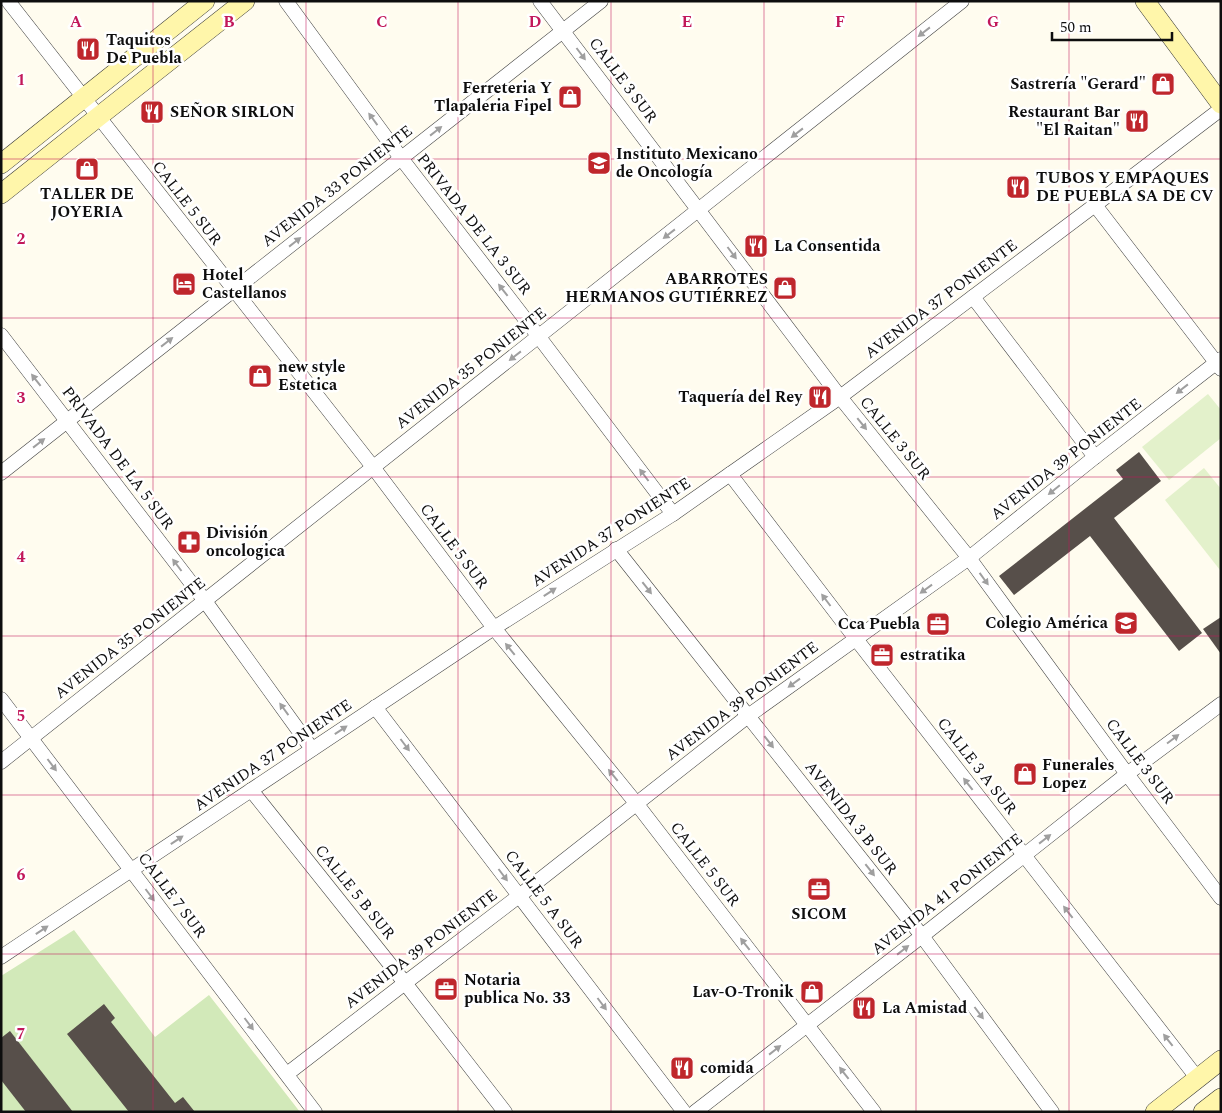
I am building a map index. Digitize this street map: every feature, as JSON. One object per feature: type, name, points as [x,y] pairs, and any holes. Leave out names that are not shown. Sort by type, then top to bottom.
[{"type":"main road","points":[[1,164],[205,1]]},
{"type":"main road","points":[[1,194],[245,1]]},
{"type":"main road","points":[[1145,1],[1221,104]]},
{"type":"main road","points":[[1155,1112],[1221,1060]]},
{"type":"street","name":"CALLE 5 SUR","points":[[8,1],[373,467],[494,628],[636,804],[874,1112]]},
{"type":"street","name":"PRIVADA DE LA 3 SUR","points":[[286,1],[401,158],[673,514]]},
{"type":"street","name":"CALLE 3 SUR","points":[[540,1],[840,397],[969,558],[1126,774],[1221,898]]},
{"type":"street","name":"AVENIDA 33 PONIENTE","points":[[1,473],[601,1]]},
{"type":"street","name":"AVENIDA 35 PONIENTE","points":[[1,762],[962,1]]},
{"type":"street","name":"AVENIDA 37 PONIENTE","points":[[1,957],[494,628],[673,514],[840,397],[1221,109]]},
{"type":"street","points":[[1095,205],[1219,364]]},
{"type":"street","points":[[973,297],[1095,457]]},
{"type":"street","name":"PRIVADA DE LA 5 SUR","points":[[1,335],[205,601],[312,749]]},
{"type":"street","name":"AVENIDA 39 PONIENTE","points":[[287,1074],[519,896],[748,716],[969,558],[1095,457],[1219,364]]},
{"type":"street","name":"CALLE 3 A SUR","points":[[730,474],[1198,1079]]},
{"type":"street","name":"AVENIDA 3 B SUR","points":[[616,550],[922,936],[1052,1112]]},
{"type":"street","name":"CALLE 7 SUR","points":[[1,699],[315,1112]]},
{"type":"street","name":"AVENIDA 41 PONIENTE","points":[[695,1112],[922,936],[1126,774],[1221,704]]},
{"type":"street","name":"CALLE 5 A SUR","points":[[375,707],[684,1112]]},
{"type":"street","name":"CALLE 5 B SUR","points":[[251,790],[505,1112]]},
{"type":"green space","points":[[1208,394],[1221,410],[1221,438],[1169,480],[1142,447]]},
{"type":"green space","points":[[1204,468],[1221,489],[1220,570],[1165,500]]},
{"type":"green space","points":[[74,930],[155,1037],[209,995],[300,1112],[1,1112],[1,976]]},
{"type":"building","points":[[1139,452],[1161,481],[1114,518],[1202,633],[1179,651],[1090,536],[1014,595],[999,576],[1123,479],[1116,470]]},
{"type":"building","points":[[1221,617],[1221,654],[1203,629]]},
{"type":"building","points":[[104,1004],[115,1018],[111,1022],[175,1103],[183,1097],[195,1112],[129,1112],[67,1034]]},
{"type":"building","points":[[10,1031],[73,1112],[26,1112],[1,1080],[1,1038]]},
{"type":"place","name":"Taquitos De Puebla","points":[[88,49]]},
{"type":"place","name":"Sastrería \"Gerard\"","points":[[1163,84]]},
{"type":"place","name":"Ferreteria Y Tlapaleria Fipel","points":[[570,97]]},
{"type":"place","name":"SEÑOR SIRLON","points":[[152,112]]},
{"type":"place","name":"Restaurant Bar \"El Raitan\"","points":[[1137,121]]},
{"type":"place","name":"Instituto Mexicano de Oncología","points":[[599,163]]},
{"type":"place","name":"TALLER DE JOYERIA","points":[[87,169]]},
{"type":"place","name":"TUBOS Y EMPAQUES DE PUEBLA SA DE CV","points":[[1018,187]]},
{"type":"place","name":"La Consentida","points":[[756,246]]},
{"type":"place","name":"Hotel Castellanos","points":[[184,284]]},
{"type":"place","name":"ABARROTES HERMANOS GUTIÉRREZ","points":[[785,288]]},
{"type":"place","name":"new style Estetica","points":[[260,376]]},
{"type":"place","name":"Taquería del Rey","points":[[820,397]]},
{"type":"place","name":"División oncologica","points":[[189,542]]},
{"type":"place","name":"Colegio América","points":[[1126,623]]},
{"type":"place","name":"Cca Puebla","points":[[938,624]]},
{"type":"place","name":"estratika","points":[[882,655]]},
{"type":"place","name":"Funerales Lopez","points":[[1025,774]]},
{"type":"place","name":"SICOM","points":[[819,889]]},
{"type":"place","name":"Notaria publica No. 33","points":[[446,989]]},
{"type":"place","name":"Lav-O-Tronik","points":[[812,992]]},
{"type":"place","name":"La Amistad","points":[[864,1008]]},
{"type":"place","name":"comida","points":[[682,1068]]}]
